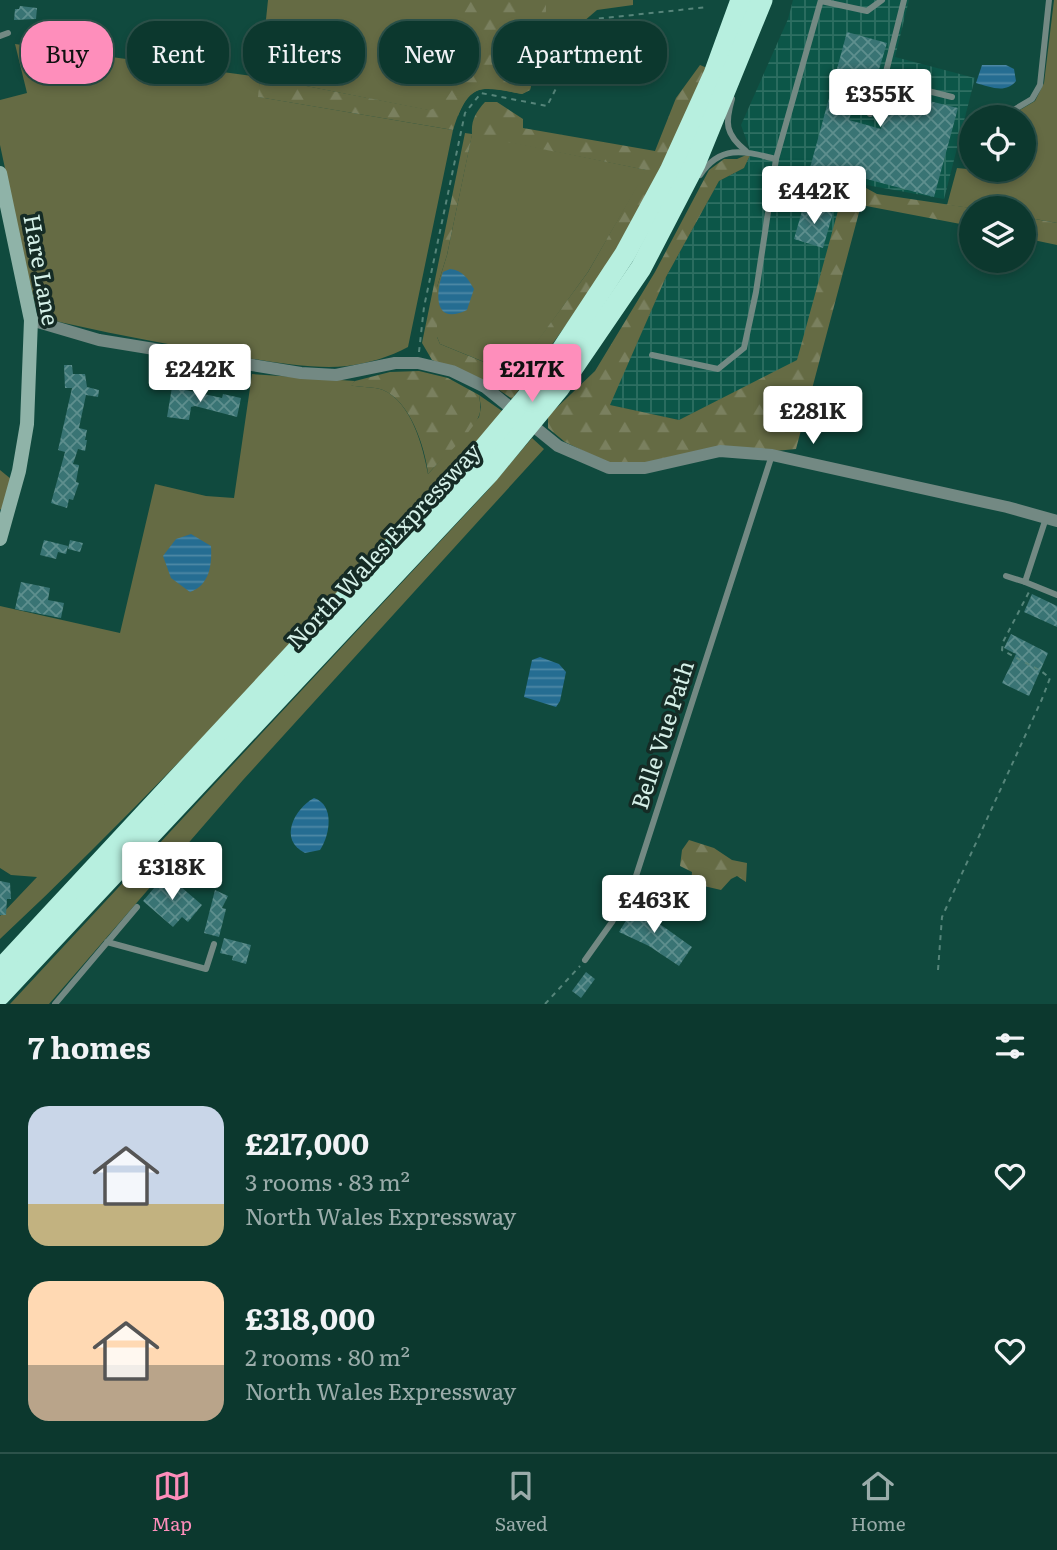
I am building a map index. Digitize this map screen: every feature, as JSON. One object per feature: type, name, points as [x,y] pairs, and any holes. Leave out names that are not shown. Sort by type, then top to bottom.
[{"type":"highway","name":"North Wales Expressway","points":[[3,987],[52,914],[474,460],[544,377],[625,254],[670,171],[714,74],[741,0]]},
{"type":"highway","name":"North Wales Expressway","points":[[3,987],[489,474],[559,388],[641,268],[695,164],[762,0]]},
{"type":"highway","points":[[0,958],[52,914]]},
{"type":"street","name":"Hare Lane","points":[[0,173],[31,320],[27,424],[19,471],[0,539]]},
{"type":"street","points":[[31,320],[99,340],[301,373],[336,375],[396,363],[418,363],[452,371],[485,387],[558,446],[609,468],[645,468],[720,451],[772,455],[1052,519]]},
{"type":"lane","points":[[738,78],[762,0]]},
{"type":"lane","points":[[652,355],[718,369],[744,348],[756,292],[776,159],[821,1],[867,11],[882,0]]},
{"type":"lane","points":[[870,114],[884,80],[904,0]]},
{"type":"lane","points":[[1022,105],[1032,99],[1040,85],[1049,0]]},
{"type":"lane","points":[[0,36],[8,33]]},
{"type":"lane","points":[[884,80],[952,97]]},
{"type":"lane","points":[[734,91],[726,117],[727,128],[739,146],[746,151],[776,159]]},
{"type":"lane","points":[[650,249],[708,164],[727,153],[746,151]]},
{"type":"lane","name":"Belle Vue Path","points":[[585,960],[612,922],[635,876],[772,455]]},
{"type":"lane","points":[[1025,582],[1052,519]]},
{"type":"lane","points":[[1006,576],[1057,595]]},
{"type":"lane","points":[[55,1004],[137,906]]},
{"type":"lane","points":[[107,942],[206,969],[214,944]]},
{"type":"path","points":[[418,363],[424,307],[465,113],[481,93],[547,106],[587,28],[595,19],[708,7]]},
{"type":"path","points":[[938,970],[942,917],[1050,678],[1001,648],[1033,585]]},
{"type":"path","points":[[545,1004],[585,960]]},
{"type":"shaded area","points":[[793,0],[909,0],[895,57],[975,78],[968,105],[959,105],[959,140],[944,199],[850,182],[797,361],[679,420],[609,405],[666,277],[719,181],[744,168],[751,153],[741,125],[788,19]]},
{"type":"green space","points":[[268,0],[633,0],[633,5],[597,10],[584,21],[493,21],[493,84],[531,84],[530,90],[522,94],[491,89],[476,91],[464,104],[458,116],[296,84],[365,84],[365,21],[266,21]]},
{"type":"green space","points":[[454,0],[546,0],[544,21],[493,21],[493,84],[531,84],[530,90],[522,94],[494,89],[476,91],[464,103],[453,130],[258,97],[259,84],[296,84],[430,110],[442,105],[454,84],[479,84],[479,21],[455,21]]},
{"type":"green space","points":[[1054,0],[1057,0],[1057,223],[1036,219],[1036,196],[959,196],[959,206],[947,205],[957,168],[959,182],[1036,182],[1036,105],[1028,105],[1035,101],[1044,83]]},
{"type":"green space","points":[[15,44],[21,45],[21,68]]},
{"type":"green space","points":[[113,57],[127,59],[127,84],[229,84],[229,73],[243,75],[243,84],[260,84],[259,97],[453,130],[408,347],[387,357],[355,365],[302,366],[154,341],[39,317],[0,145],[0,100],[27,93],[25,84],[113,84]]},
{"type":"green space","points":[[700,65],[707,68],[674,144],[635,218],[592,287],[512,399],[486,381],[432,360],[422,343],[465,133],[472,134],[475,116],[485,102],[497,102],[523,119],[523,128],[655,151],[676,98]],"holes":[[[472,135],[646,170],[588,272],[513,374],[440,344],[437,337],[437,287],[447,255]]]},
{"type":"green space","points":[[472,134],[647,170],[588,272],[514,374],[440,344],[437,337],[437,287],[447,255]]},
{"type":"green space","points":[[751,153],[744,168],[719,181],[666,277],[610,405],[679,420],[797,360],[839,207],[779,192],[782,178],[857,183],[877,194],[959,206],[959,224],[861,205],[796,449],[644,464],[610,464],[565,442],[548,428],[548,416],[595,371],[655,272],[709,170],[724,159],[737,159]]},
{"type":"green space","points":[[1036,219],[1057,223],[1057,245],[1036,241]]},
{"type":"green space","points":[[419,371],[448,378],[479,395],[480,404],[474,425],[428,474],[420,438],[401,404],[383,390],[350,385],[355,381],[390,372]]},
{"type":"green space","points":[[252,374],[355,381],[351,385],[383,390],[393,396],[408,414],[419,438],[428,474],[479,417],[479,395],[505,413],[194,747],[0,939],[0,916],[37,877],[11,875],[0,868],[0,606],[120,633],[155,484],[206,496],[234,498]]},
{"type":"green space","points":[[532,438],[544,449],[243,780],[49,1004],[10,1004],[488,490]]},
{"type":"green space","points":[[0,470],[11,479],[2,511],[0,509]]},
{"type":"green space","points":[[689,840],[714,848],[732,860],[747,863],[746,882],[737,876],[721,890],[691,883],[692,872],[680,866],[682,850]]},
{"type":"water","points":[[982,65],[1006,65],[1014,69],[1016,81],[1003,88],[976,83]]},
{"type":"water","points":[[450,269],[462,273],[474,289],[467,310],[456,314],[443,311],[438,298],[443,272]]},
{"type":"water","points":[[191,534],[211,546],[211,553],[206,579],[190,592],[171,578],[163,556],[176,539]]},
{"type":"water","points":[[540,657],[559,664],[566,672],[560,701],[556,707],[524,697],[532,660]]},
{"type":"water","points":[[314,798],[325,807],[328,829],[320,850],[305,853],[292,840],[292,825],[300,809]]},
{"type":"building","points":[[20,6],[37,8],[36,19],[14,20],[15,9]]},
{"type":"building","points":[[847,32],[887,43],[870,99],[866,97],[863,107],[854,104],[849,120],[881,129],[887,106],[917,114],[921,99],[958,108],[934,197],[859,177],[858,182],[810,168]]},
{"type":"building","points":[[804,204],[833,213],[823,248],[794,239]]},
{"type":"building","points":[[64,365],[72,365],[73,374],[85,374],[87,387],[99,390],[98,397],[86,395],[79,428],[87,430],[87,440],[85,451],[78,449],[73,464],[79,465],[76,482],[79,483],[67,508],[51,503],[65,452],[58,450],[72,388],[65,388]]},
{"type":"building","points":[[172,387],[222,398],[223,394],[241,398],[237,417],[195,406],[191,407],[189,420],[167,417]]},
{"type":"building","points":[[44,540],[68,546],[66,554],[58,552],[56,559],[40,555]]},
{"type":"building","points":[[70,540],[83,543],[80,552],[68,549]]},
{"type":"building","points":[[21,582],[50,588],[48,600],[64,603],[61,618],[15,609]]},
{"type":"building","points":[[1032,594],[1057,606],[1057,627],[1024,612]]},
{"type":"building","points":[[1011,634],[1048,653],[1029,696],[1002,683],[1016,654],[1004,648]]},
{"type":"building","points":[[166,874],[202,905],[188,922],[182,917],[173,927],[143,901]]},
{"type":"building","points":[[0,881],[10,883],[11,899],[7,899],[6,915],[0,915]]},
{"type":"building","points":[[215,890],[228,896],[222,908],[226,909],[219,937],[204,933]]},
{"type":"building","points":[[631,903],[651,913],[650,917],[692,947],[679,966],[649,946],[619,932],[630,914],[626,912]]},
{"type":"building","points":[[224,938],[251,945],[246,964],[232,960],[233,956],[220,953]]},
{"type":"building","points":[[586,972],[595,979],[581,998],[572,991]]}]
